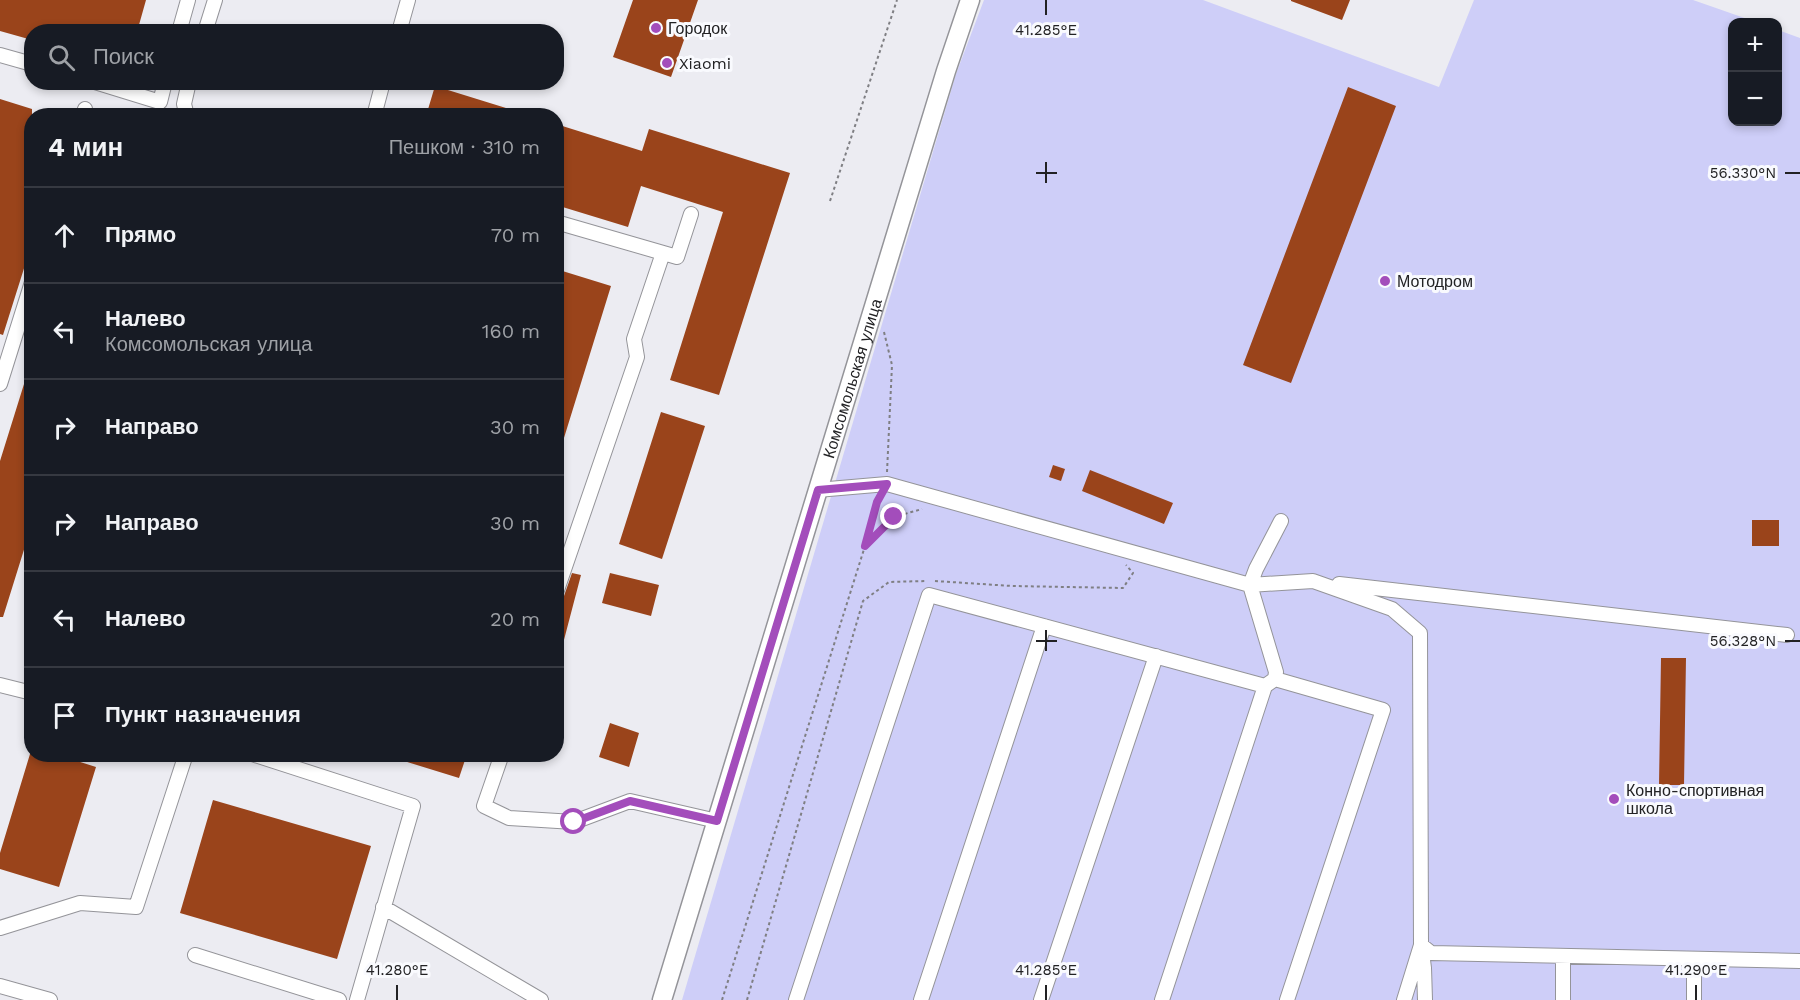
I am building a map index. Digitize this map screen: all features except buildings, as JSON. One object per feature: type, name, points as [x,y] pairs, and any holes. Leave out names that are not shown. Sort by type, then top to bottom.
[{"type":"main road","name":"Комсомольская улица","points":[[662,1000],[942,82],[970,0]]},
{"type":"lane","points":[[182,24],[188,0]]},
{"type":"lane","points":[[207,24],[214,0]]},
{"type":"lane","points":[[401,24],[408,0]]},
{"type":"lane","points":[[0,54],[24,62]]},
{"type":"lane","points":[[120,90],[160,102],[163,90]]},
{"type":"lane","points":[[185,108],[187,90]]},
{"type":"lane","points":[[376,108],[381,90]]},
{"type":"lane","points":[[564,224],[677,257],[691,214]]},
{"type":"lane","points":[[564,570],[637,357],[634,339],[663,253]]},
{"type":"lane","points":[[0,384],[24,308]]},
{"type":"lane","points":[[818,490],[887,484],[1250,585],[1313,580],[1787,635]]},
{"type":"lane","points":[[1162,1000],[1270,683],[1276,672],[1250,585],[1281,521]]},
{"type":"lane","points":[[1313,580],[1392,609],[1420,633],[1421,945],[1425,968],[1425,1000]]},
{"type":"lane","points":[[796,1000],[929,595],[1156,656],[1383,710],[1287,1000]]},
{"type":"lane","points":[[921,1000],[1044,626]]},
{"type":"lane","points":[[1041,1000],[1156,656]]},
{"type":"lane","points":[[0,685],[24,691]]},
{"type":"lane","points":[[0,928],[80,903],[136,907],[183,762]]},
{"type":"lane","points":[[277,762],[412,806],[357,1000]]},
{"type":"lane","points":[[499,762],[484,806],[509,818],[574,822],[630,801],[717,821]]},
{"type":"lane","points":[[383,907],[541,1000]]},
{"type":"lane","points":[[1421,945],[1431,953],[1800,962]]},
{"type":"lane","points":[[1404,1000],[1421,945]]},
{"type":"lane","points":[[195,955],[339,1000]]},
{"type":"lane","points":[[1563,956],[1563,1000]]},
{"type":"lane","points":[[1694,959],[1694,1000]]},
{"type":"lane","points":[[0,986],[50,1000]]},
{"type":"path","points":[[830,201],[897,0]]},
{"type":"path","points":[[722,1000],[877,502],[887,484],[892,365],[882,324]]},
{"type":"path","points":[[865,546],[894,517],[927,508]]},
{"type":"path","points":[[747,1000],[863,601],[889,582],[924,581],[1012,586],[1123,588],[1133,573],[1126,565]]},
{"type":"shaded area","points":[[984,0],[1203,0],[1439,87],[1474,0],[1693,0],[1745,18],[1728,18],[1728,126],[1782,126],[1782,31],[1800,38],[1800,1000],[682,1000],[956,74]]},
{"type":"place","name":"Городок","points":[[656,28]]},
{"type":"place","name":"Xiaomi","points":[[667,63]]},
{"type":"place","name":"Мотодром","points":[[1385,281]]},
{"type":"place","name":"Конно-спортивная школа","points":[[1614,799]]},
{"type":"route","points":[[574,822],[630,801],[717,821],[818,490],[887,484],[877,502],[865,546],[894,517]]}]
